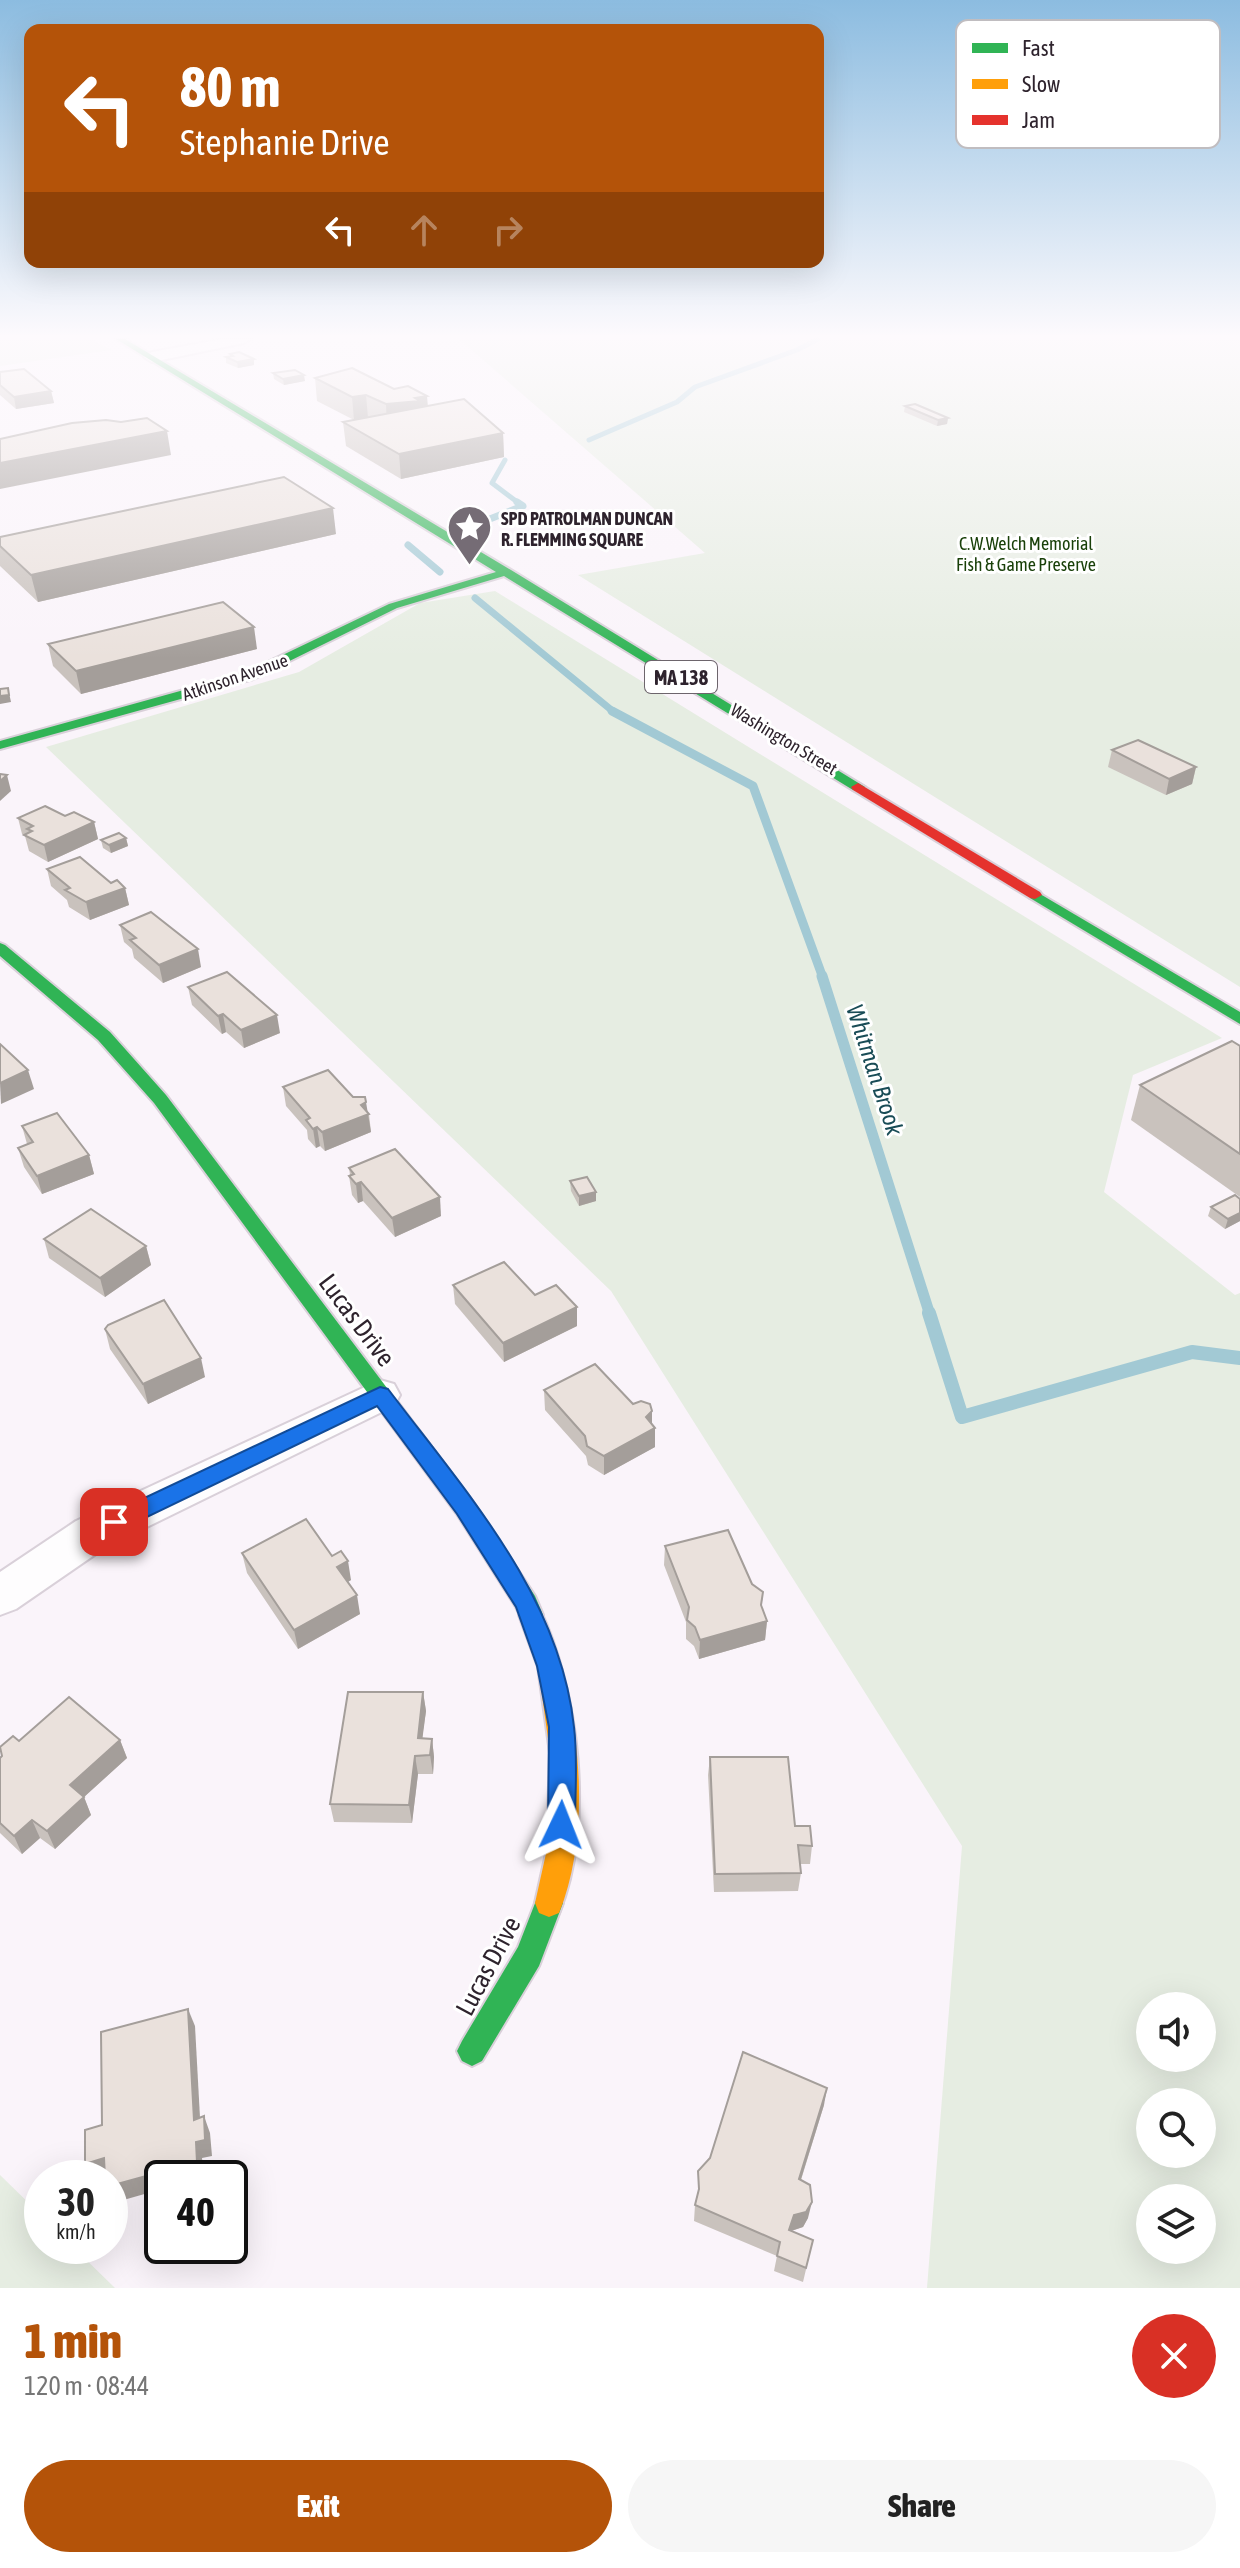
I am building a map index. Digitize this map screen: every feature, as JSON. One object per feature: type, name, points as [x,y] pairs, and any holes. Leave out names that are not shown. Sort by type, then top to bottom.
[{"type":"main road","name":"Washington Street","points":[[299,446],[1240,1019]]},
{"type":"main road","name":"Atkinson Avenue","points":[[0,745],[249,676],[393,606],[507,572]]},
{"type":"main road","name":"Lucas Drive","points":[[0,948],[104,1036],[160,1099],[465,1508],[527,1603],[550,1666],[562,1727],[563,1799],[558,1877],[529,1956],[472,2051]]},
{"type":"street","points":[[0,1596],[91,1534],[380,1395]]},
{"type":"green space","name":"C.W.Welch Memorial Fish & Game Preserve","points":[[582,446],[1240,446],[1240,987],[578,575],[705,553]]},
{"type":"green space","points":[[495,591],[1222,1038],[1133,1075],[1104,1192],[1235,1295],[1240,1293],[1240,2288],[927,2288],[962,1846],[611,1291],[46,747],[299,672],[420,603]]},
{"type":"green space","points":[[0,2175],[24,2198],[24,2264],[90,2264],[115,2288],[0,2288]]},
{"type":"building","points":[[0,446],[90,446],[0,463]]},
{"type":"building","points":[[385,446],[440,446],[399,454]]},
{"type":"building","points":[[284,477],[333,508],[31,575],[0,546],[0,537]]},
{"type":"building","points":[[223,602],[254,627],[76,671],[48,644]]},
{"type":"building","points":[[8,688],[9,695],[0,696],[0,689]]},
{"type":"building","points":[[1138,740],[1196,767],[1169,779],[1112,750]]},
{"type":"building","points":[[45,806],[65,816],[74,812],[94,822],[44,845],[24,835],[32,831],[27,829],[33,826],[18,818]]},
{"type":"building","points":[[119,833],[126,838],[109,845],[101,840]]},
{"type":"building","points":[[80,857],[111,883],[117,880],[125,888],[86,902],[65,890],[70,888],[47,869]]},
{"type":"building","points":[[151,912],[198,949],[159,965],[130,940],[136,938],[120,925]]},
{"type":"building","points":[[227,972],[277,1015],[241,1030],[223,1014],[218,1016],[188,987]]},
{"type":"building","points":[[1232,1041],[1240,1046],[1240,1154],[1140,1085]]},
{"type":"building","points":[[0,1044],[28,1070],[0,1083]]},
{"type":"building","points":[[328,1070],[353,1097],[365,1097],[366,1102],[361,1105],[369,1114],[322,1132],[317,1127],[313,1129],[306,1120],[310,1118],[283,1087]]},
{"type":"building","points":[[57,1113],[89,1155],[37,1176],[18,1148],[33,1142],[22,1126]]},
{"type":"building","points":[[395,1149],[440,1197],[392,1218],[361,1182],[356,1184],[349,1176],[354,1174],[349,1168]]},
{"type":"building","points":[[587,1177],[596,1192],[579,1196],[570,1181]]},
{"type":"building","points":[[1235,1195],[1240,1199],[1240,1213],[1228,1219],[1211,1207]]},
{"type":"building","points":[[91,1209],[146,1246],[100,1278],[44,1239]]},
{"type":"building","points":[[504,1262],[535,1295],[556,1285],[577,1307],[503,1343],[453,1285]]},
{"type":"building","points":[[164,1300],[201,1358],[143,1384],[105,1329]]},
{"type":"building","points":[[595,1364],[633,1404],[641,1401],[650,1404],[652,1411],[646,1417],[655,1428],[604,1456],[587,1446],[585,1436],[544,1390]]},
{"type":"building","points":[[306,1519],[332,1556],[341,1551],[348,1561],[337,1567],[357,1595],[294,1630],[242,1553]]},
{"type":"building","points":[[728,1530],[752,1584],[763,1592],[761,1605],[767,1621],[700,1640],[695,1627],[687,1620],[689,1607],[665,1546]]},
{"type":"building","points":[[348,1692],[423,1692],[418,1738],[432,1739],[430,1755],[415,1756],[409,1805],[330,1804]]},
{"type":"building","points":[[69,1697],[120,1740],[70,1785],[84,1797],[47,1831],[32,1820],[14,1836],[0,1823],[0,1747],[13,1736],[19,1741]]},
{"type":"building","points":[[710,1757],[788,1757],[795,1826],[810,1826],[812,1846],[798,1845],[801,1873],[715,1874]]},
{"type":"building","points":[[188,2009],[194,2120],[204,2116],[205,2140],[196,2142],[197,2160],[144,2160],[144,2177],[128,2181],[128,2160],[85,2160],[85,2130],[102,2125],[101,2032]]},
{"type":"building","points":[[743,2052],[827,2088],[799,2179],[810,2185],[812,2202],[806,2212],[794,2215],[789,2230],[813,2240],[806,2268],[777,2256],[780,2242],[695,2205],[699,2189],[698,2171],[710,2158]]},
{"type":"waterway","name":"Whitman Brook","points":[[505,460],[492,483],[520,504]]},
{"type":"waterway","name":"Whitman Brook","points":[[477,524],[523,506],[520,504]]},
{"type":"waterway","name":"Whitman Brook","points":[[408,545],[440,572]]},
{"type":"waterway","name":"Whitman Brook","points":[[475,598],[614,712]]},
{"type":"waterway","name":"Whitman Brook","points":[[614,712],[753,786],[823,978]]},
{"type":"waterway","name":"Whitman Brook","points":[[822,976],[930,1315]]},
{"type":"waterway","name":"Whitman Brook","points":[[929,1313],[962,1417],[1192,1352],[1240,1358]]},
{"type":"traffic: fast","points":[[296,446],[858,787]]},
{"type":"traffic: fast","points":[[0,745],[249,676],[393,606],[507,572]]},
{"type":"traffic: fast","points":[[1035,895],[1240,1019]]},
{"type":"traffic: fast","points":[[0,948],[104,1036],[160,1099],[465,1508],[527,1603],[531,1615]]},
{"type":"traffic: fast","points":[[472,2051],[529,1956],[549,1903]]},
{"type":"traffic: slow","points":[[531,1615],[550,1667],[563,1753],[561,1849],[549,1903]]},
{"type":"traffic: jam","points":[[858,787],[1035,895]]},
{"type":"place","name":"SPD PATROLMAN DUNCAN R. FLEMMING SQUARE","points":[[470,567]]},
{"type":"route","points":[[114,1522],[380,1395],[465,1508],[527,1603],[550,1666],[562,1727],[561,1825]]}]
